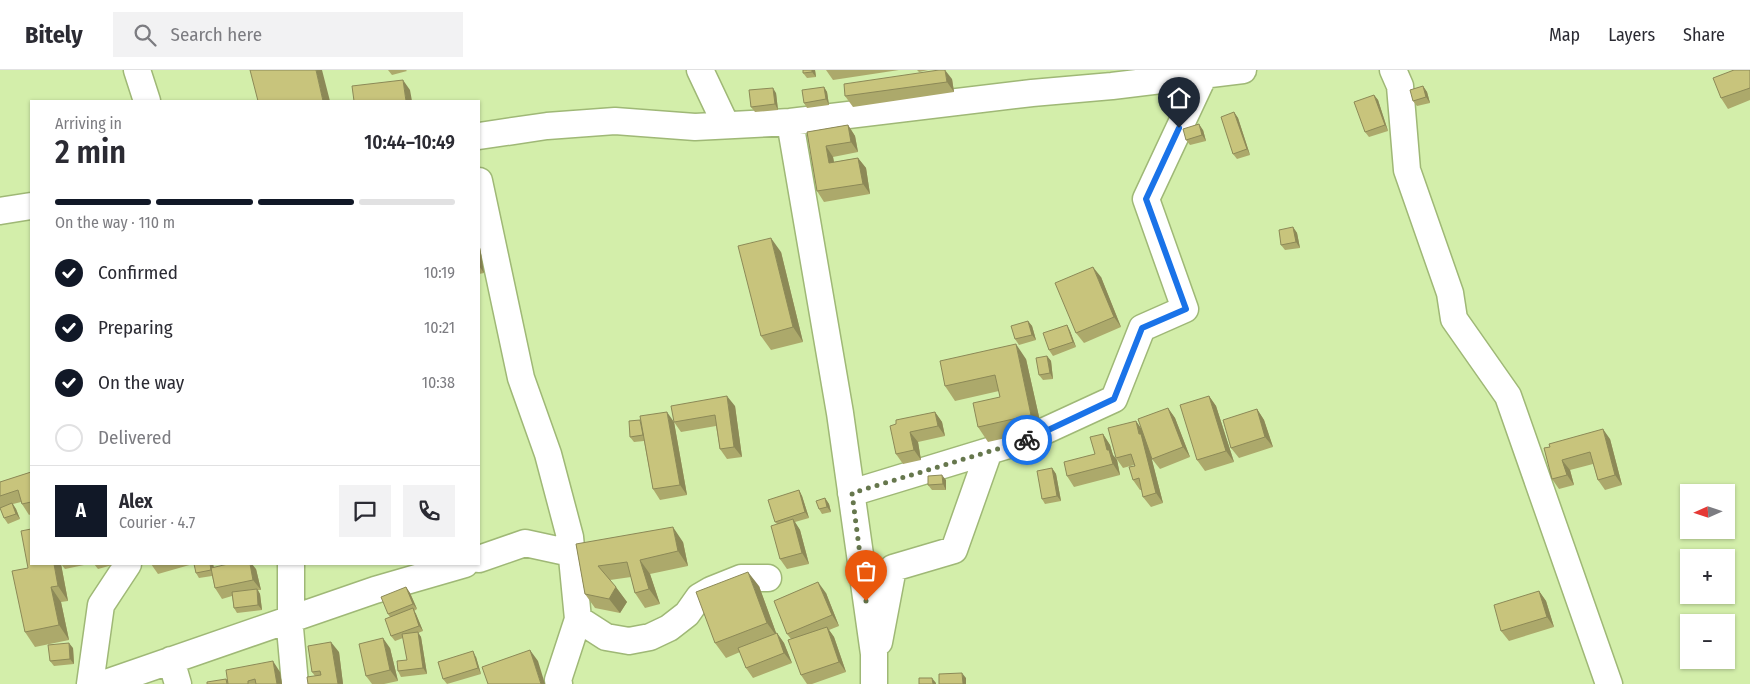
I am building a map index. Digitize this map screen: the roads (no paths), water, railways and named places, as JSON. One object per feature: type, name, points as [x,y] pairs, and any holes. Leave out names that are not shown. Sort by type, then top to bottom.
[{"type":"street","points":[[137,70],[147,100]]},
{"type":"street","points":[[700,70],[726,125]]},
{"type":"street","points":[[480,136],[548,126],[615,121],[695,127],[790,122],[1032,92],[1112,86],[1242,70]]},
{"type":"street","points":[[1394,70],[1400,86],[1407,170],[1450,293],[1454,319],[1508,396],[1609,684]]},
{"type":"street","points":[[852,493],[1025,440],[1114,399],[1142,328],[1186,309],[1146,199],[1204,75]]},
{"type":"street","points":[[790,122],[840,412],[852,493],[874,654],[871,679]]},
{"type":"street","points":[[480,186],[521,378],[548,454],[570,537],[578,619],[558,680],[559,684]]},
{"type":"street","points":[[0,212],[30,206]]},
{"type":"street","points":[[871,679],[893,568],[954,550],[989,451]]},
{"type":"street","points":[[480,559],[524,543],[571,553]]},
{"type":"street","points":[[90,684],[101,605],[127,565]]},
{"type":"street","points":[[291,565],[290,628],[295,684]]},
{"type":"street","points":[[103,684],[175,672],[291,619],[374,590],[462,565]]},
{"type":"street","points":[[578,619],[606,637],[629,641],[650,638],[687,614],[699,597],[710,590],[742,578],[768,578]]}]
